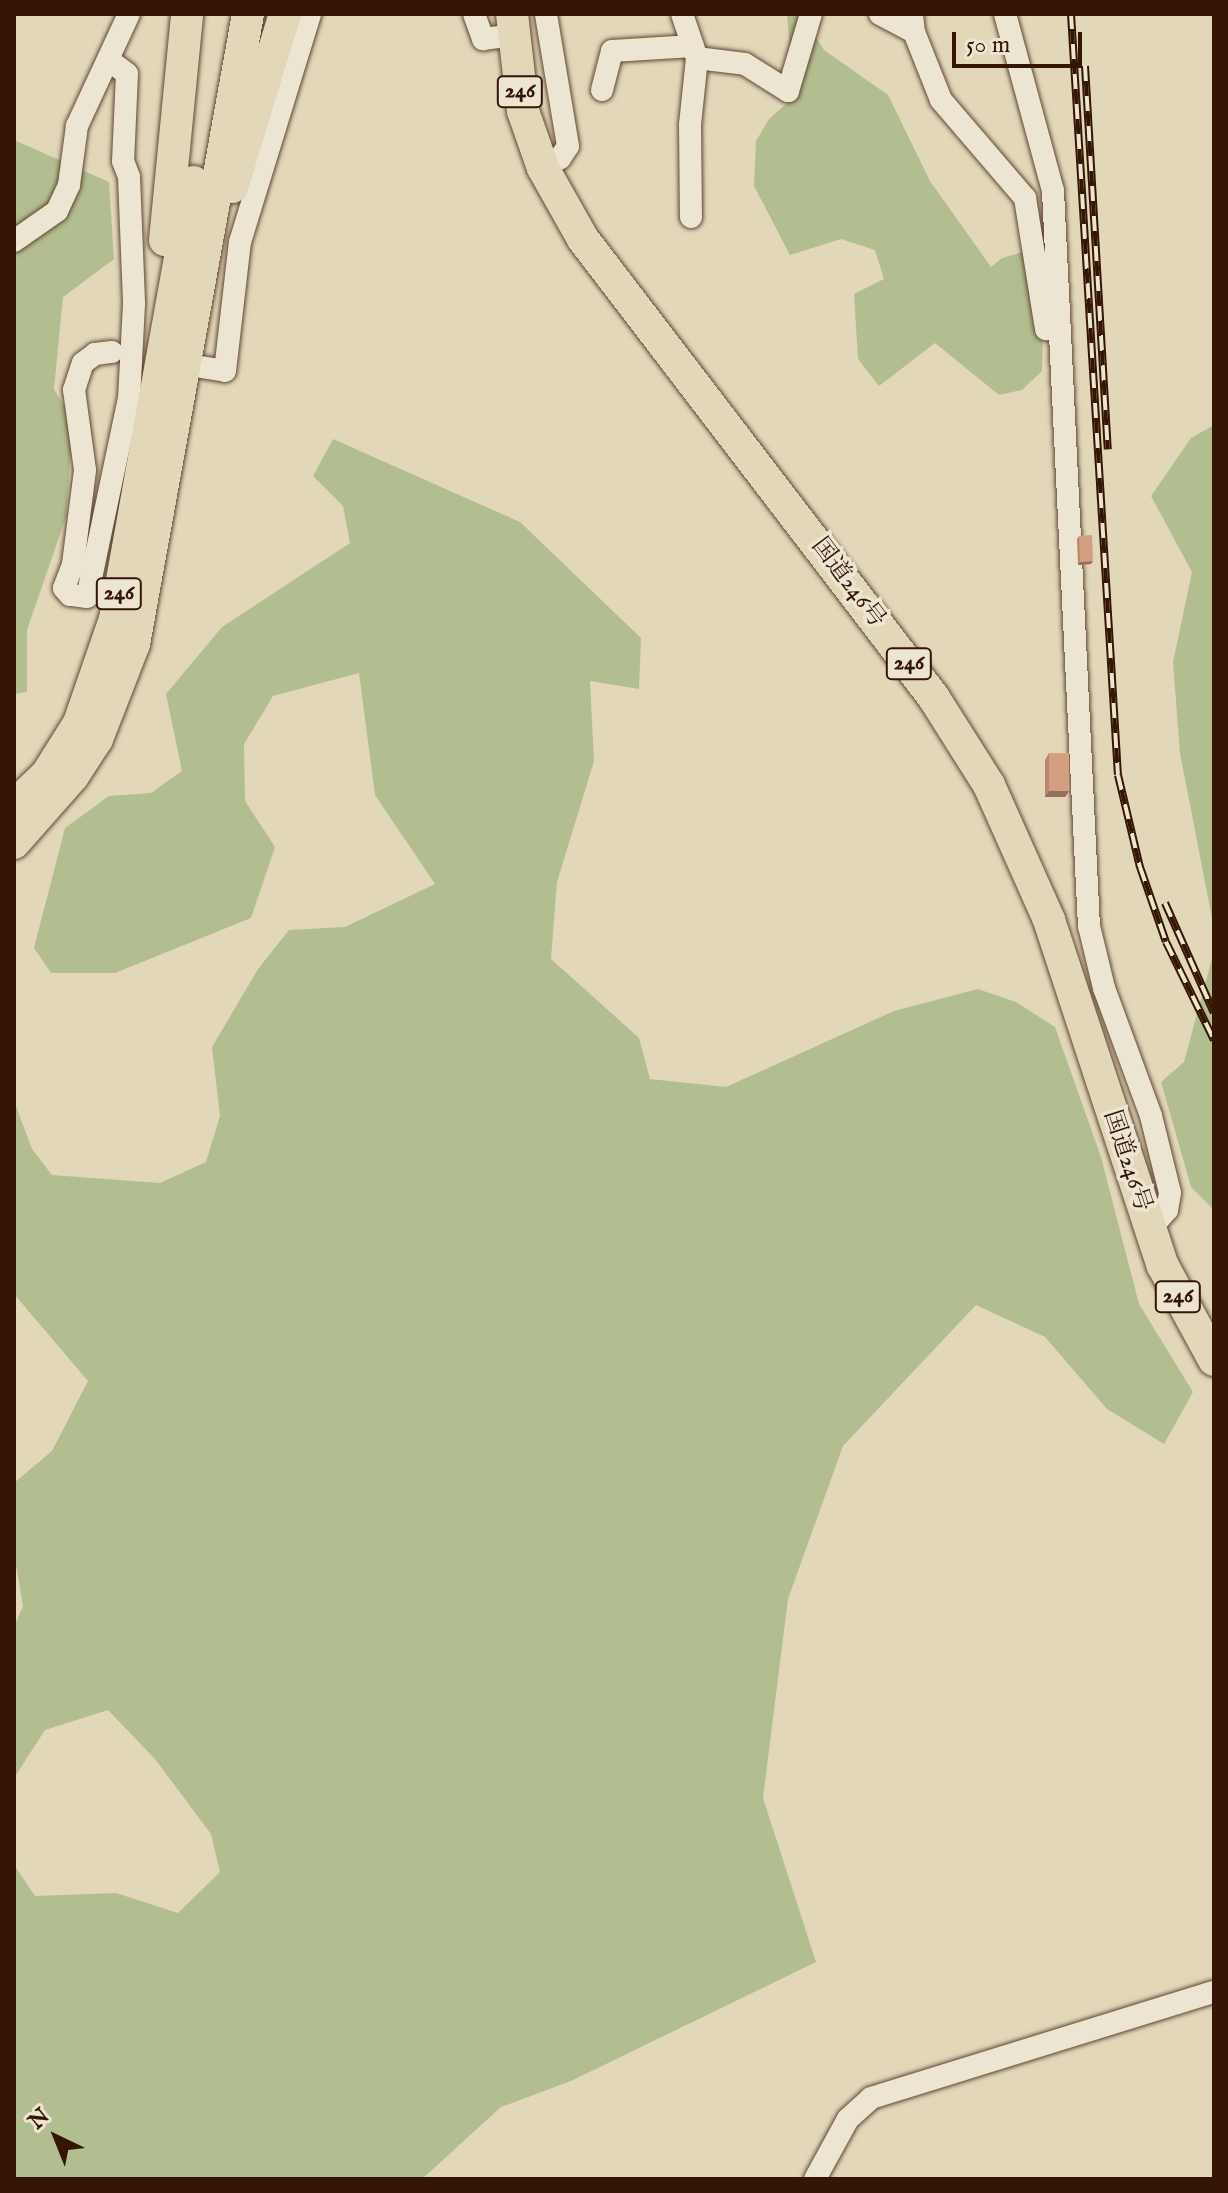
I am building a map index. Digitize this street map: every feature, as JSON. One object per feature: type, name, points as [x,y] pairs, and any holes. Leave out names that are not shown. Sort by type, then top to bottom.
[{"type":"highway","points":[[182,359],[174,117],[187,14]]},
{"type":"highway","points":[[182,359],[227,14]]},
{"type":"highway","points":[[14,843],[73,776],[97,739],[126,672],[248,14]]},
{"type":"highway","points":[[182,359],[285,14]]},
{"type":"highway","points":[[523,111],[525,14]]},
{"type":"highway","name":"国道246号","points":[[506,32],[523,111],[543,168],[583,239],[934,698],[989,785],[1049,920],[1149,1230],[1186,1315],[1214,1360]]},
{"type":"highway","name":"246","points":[[14,806],[62,751],[104,655],[182,359]]},
{"type":"street","points":[[14,241],[57,211],[69,185],[77,126],[110,61],[129,14]]},
{"type":"street","points":[[182,359],[225,371],[240,242],[310,14]]},
{"type":"street","points":[[474,14],[483,39],[506,32]]},
{"type":"street","points":[[543,168],[560,158],[568,146],[546,14]]},
{"type":"street","points":[[682,14],[695,52],[690,125],[691,217]]},
{"type":"street","points":[[602,90],[612,51],[695,52],[745,64],[788,91],[811,14]]},
{"type":"street","points":[[880,14],[913,23],[941,100],[1025,198],[1048,354],[1061,373]]},
{"type":"street","points":[[1005,14],[1053,191],[1089,926],[1104,988],[1151,1116],[1170,1193],[1167,1210],[1149,1230]]},
{"type":"street","points":[[110,61],[127,74],[123,161],[129,177],[134,304],[129,398],[87,597],[70,595],[64,588],[73,564],[85,470],[74,390],[83,363],[95,354],[112,352]]},
{"type":"street","points":[[815,2179],[848,2119],[871,2098],[1214,1992]]},
{"type":"green space","points":[[787,14],[815,14],[812,31],[824,50],[888,95],[930,181],[991,267],[1002,258],[1046,245],[1042,371],[1022,390],[999,395],[935,343],[879,386],[858,359],[854,294],[884,279],[875,250],[841,239],[790,255],[754,186],[756,141],[769,119],[794,97]]},
{"type":"green space","points":[[14,140],[109,182],[114,259],[63,297],[54,389],[73,421],[66,517],[27,630],[27,692],[14,694]]},
{"type":"green space","points":[[1214,425],[1214,929],[1180,753],[1173,662],[1192,572],[1151,496],[1191,438]]},
{"type":"green space","points":[[333,439],[520,522],[641,638],[639,689],[590,681],[594,761],[557,882],[551,959],[639,1038],[650,1079],[726,1087],[894,1011],[978,989],[1016,1002],[1055,1027],[1101,1157],[1139,1304],[1193,1392],[1164,1444],[1107,1409],[1045,1337],[976,1305],[843,1446],[788,1599],[763,1798],[816,1962],[571,2081],[501,2107],[422,2179],[14,2179],[14,1865],[35,1896],[116,1893],[178,1913],[220,1872],[211,1834],[155,1759],[108,1710],[45,1730],[14,1778],[14,1627],[23,1606],[14,1553],[14,1483],[52,1451],[88,1381],[14,1294],[14,1101],[32,1149],[52,1175],[160,1183],[206,1162],[220,1116],[212,1047],[258,969],[289,930],[345,927],[435,884],[375,795],[359,673],[273,696],[244,744],[245,801],[275,847],[251,918],[115,973],[51,973],[34,948],[65,828],[109,796],[151,793],[182,771],[166,694],[222,627],[350,543],[343,506],[313,476]]},
{"type":"green space","points":[[1214,951],[1214,1210],[1191,1187],[1161,1082],[1184,1062]]},
{"type":"building","points":[[1092,535],[1093,561],[1080,562],[1079,536]]},
{"type":"building","points":[[1049,753],[1069,753],[1069,791],[1049,791]]},
{"type":"railway","points":[[1071,14],[1118,775],[1140,867],[1166,942],[1214,1040]]},
{"type":"railway","points":[[1085,66],[1108,449]]},
{"type":"railway","points":[[1165,903],[1214,1013]]}]
